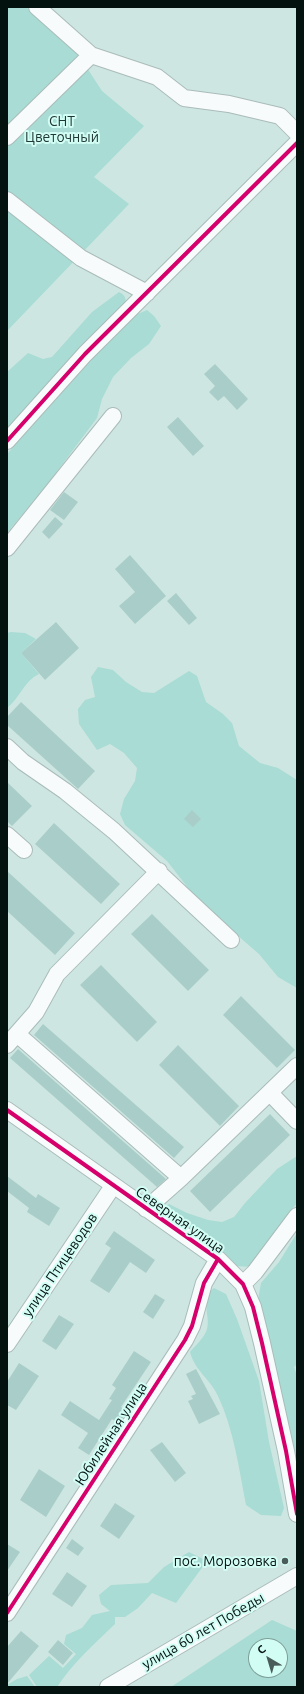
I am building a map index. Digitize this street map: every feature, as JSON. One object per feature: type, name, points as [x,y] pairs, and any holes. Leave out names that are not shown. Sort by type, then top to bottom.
[{"type":"street","points":[[38,7],[91,55],[157,77],[184,98],[229,104],[280,116],[297,133]]},
{"type":"street","points":[[7,137],[91,55]]},
{"type":"street","points":[[7,441],[85,354],[297,143]]},
{"type":"street","points":[[7,200],[81,258],[146,293]]},
{"type":"street","points":[[7,548],[113,416]]},
{"type":"street","points":[[7,747],[23,762],[65,791],[114,831],[159,871],[231,940]]},
{"type":"street","points":[[7,835],[24,850]]},
{"type":"street","points":[[159,871],[57,974],[36,1012],[10,1040],[181,1178]]},
{"type":"street","points":[[146,1209],[181,1178],[297,1066]]},
{"type":"street","points":[[270,1093],[297,1122]]},
{"type":"street","name":"Северная улица","points":[[7,1110],[218,1259],[243,1284],[253,1307],[262,1343],[286,1451],[297,1514]]},
{"type":"street","name":"улица Птицеводов","points":[[7,1344],[113,1186]]},
{"type":"street","points":[[243,1284],[255,1272],[297,1216]]},
{"type":"street","name":"Юбилейная улица","points":[[7,1613],[185,1340],[192,1326],[204,1283],[218,1259]]},
{"type":"street","name":"улица 60 лет Победы","points":[[108,1687],[297,1576]]},
{"type":"green space","name":"СНТ Цветочный","points":[[7,7],[26,7],[78,54],[102,91],[144,126],[94,177],[129,204],[7,331]]},
{"type":"green space","points":[[119,292],[125,297],[126,305],[7,435],[7,372],[28,353],[43,359],[52,357],[92,312]]},
{"type":"green space","points":[[147,310],[154,316],[161,326],[149,344],[131,358],[113,377],[102,399],[97,418],[49,482],[7,533],[7,454],[133,316]]},
{"type":"green space","points":[[7,633],[25,633],[36,639],[21,653],[39,674],[26,685],[7,708]]},
{"type":"green space","points":[[98,667],[113,670],[126,682],[142,692],[154,693],[189,671],[197,676],[206,702],[223,714],[232,723],[239,746],[260,763],[278,768],[297,780],[297,988],[278,977],[259,954],[200,903],[167,861],[125,825],[120,814],[124,799],[135,781],[137,768],[124,753],[110,744],[97,750],[79,724],[78,709],[85,700],[95,697],[91,677]]},
{"type":"green space","points":[[297,1156],[297,1203],[253,1267],[234,1266],[171,1220],[163,1209],[169,1204],[187,1213],[208,1220],[222,1222],[234,1217],[277,1169]]},
{"type":"green space","points":[[297,1233],[297,1364],[294,1367],[297,1376],[297,1470],[267,1328],[258,1300],[261,1283],[279,1262]]},
{"type":"green space","points":[[214,1288],[226,1294],[237,1319],[259,1381],[269,1442],[284,1508],[281,1516],[261,1515],[246,1505],[232,1436],[224,1409],[215,1390],[192,1359],[190,1352],[202,1338],[207,1329],[208,1318],[206,1302],[207,1297]]},
{"type":"green space","points":[[189,1552],[207,1561],[176,1603],[152,1593],[138,1608],[125,1617],[115,1617],[115,1624],[77,1662],[57,1687],[37,1687],[29,1675],[49,1656],[63,1668],[76,1654],[64,1644],[66,1635],[82,1628],[92,1615],[110,1611],[101,1604],[99,1595],[111,1585],[148,1583],[164,1567]]},
{"type":"green space","points":[[272,1620],[297,1631],[297,1687],[171,1687]]},
{"type":"green space","points":[[27,1676],[35,1687],[7,1687],[7,1685],[17,1679]]},
{"type":"building","points":[[215,364],[248,399],[237,410],[224,396],[218,401],[209,392],[215,386],[204,374]]},
{"type":"building","points":[[178,417],[204,446],[193,456],[167,427]]},
{"type":"building","points":[[64,492],[78,502],[64,520],[50,510]]},
{"type":"building","points":[[55,517],[63,524],[49,539],[42,532]]},
{"type":"building","points":[[130,555],[166,596],[135,624],[119,606],[135,592],[115,569]]},
{"type":"building","points":[[176,593],[197,618],[189,625],[167,601]]},
{"type":"building","points":[[56,622],[79,648],[45,680],[21,653]]},
{"type":"building","points":[[21,702],[95,771],[78,789],[7,725],[7,717]]},
{"type":"building","points":[[7,782],[32,806],[12,826],[7,821]]},
{"type":"building","points":[[192,810],[201,819],[193,827],[184,819]]},
{"type":"building","points":[[54,823],[120,884],[101,904],[35,844]]},
{"type":"building","points":[[7,871],[75,933],[55,955],[7,911]]},
{"type":"building","points":[[152,914],[209,970],[188,991],[131,934]]},
{"type":"building","points":[[101,965],[157,1022],[137,1042],[80,985]]},
{"type":"building","points":[[241,996],[295,1050],[277,1068],[223,1015]]},
{"type":"building","points":[[43,1024],[184,1147],[174,1158],[34,1035]]},
{"type":"building","points":[[178,1045],[239,1106],[220,1126],[159,1065]]},
{"type":"building","points":[[18,1049],[166,1179],[157,1187],[10,1058]]},
{"type":"building","points":[[270,1114],[290,1135],[210,1212],[190,1191]]},
{"type":"building","points":[[7,1176],[36,1198],[38,1194],[60,1208],[49,1226],[27,1212],[29,1208],[7,1191]]},
{"type":"building","points":[[114,1231],[155,1260],[146,1273],[130,1262],[109,1293],[90,1281],[111,1248],[105,1244]]},
{"type":"building","points":[[155,1294],[165,1300],[153,1319],[143,1312]]},
{"type":"building","points":[[59,1315],[74,1324],[56,1350],[42,1341]]},
{"type":"building","points":[[134,1351],[151,1362],[121,1407],[127,1411],[119,1424],[112,1419],[89,1455],[78,1448],[88,1433],[61,1415],[70,1401],[99,1420],[112,1400],[109,1399],[116,1388],[112,1385]]},
{"type":"building","points":[[19,1363],[39,1376],[16,1410],[7,1405],[7,1382]]},
{"type":"building","points":[[196,1369],[220,1414],[199,1424],[188,1401],[193,1399],[191,1396],[196,1394],[186,1374]]},
{"type":"building","points":[[162,1442],[186,1473],[175,1482],[150,1450]]},
{"type":"building","points":[[39,1469],[65,1486],[46,1517],[20,1500]]},
{"type":"building","points":[[115,1503],[135,1516],[119,1539],[100,1526]]},
{"type":"building","points":[[72,1539],[84,1548],[78,1556],[66,1548]]},
{"type":"building","points":[[7,1544],[20,1552],[7,1571]]},
{"type":"building","points":[[67,1572],[87,1586],[72,1607],[52,1594]]},
{"type":"building","points":[[21,1631],[39,1646],[7,1684],[7,1647]]},
{"type":"building","points":[[58,1640],[73,1653],[63,1665],[48,1652]]},
{"type":"cycle path","points":[[7,441],[85,354],[297,143]]},
{"type":"cycle path","points":[[7,1110],[218,1259],[243,1284],[253,1307],[262,1343],[286,1451],[297,1514]]},
{"type":"cycle path","points":[[7,1613],[185,1340],[192,1326],[204,1283],[218,1259]]},
{"type":"place","name":"пос. Морозовка","points":[[285,1561]]}]
